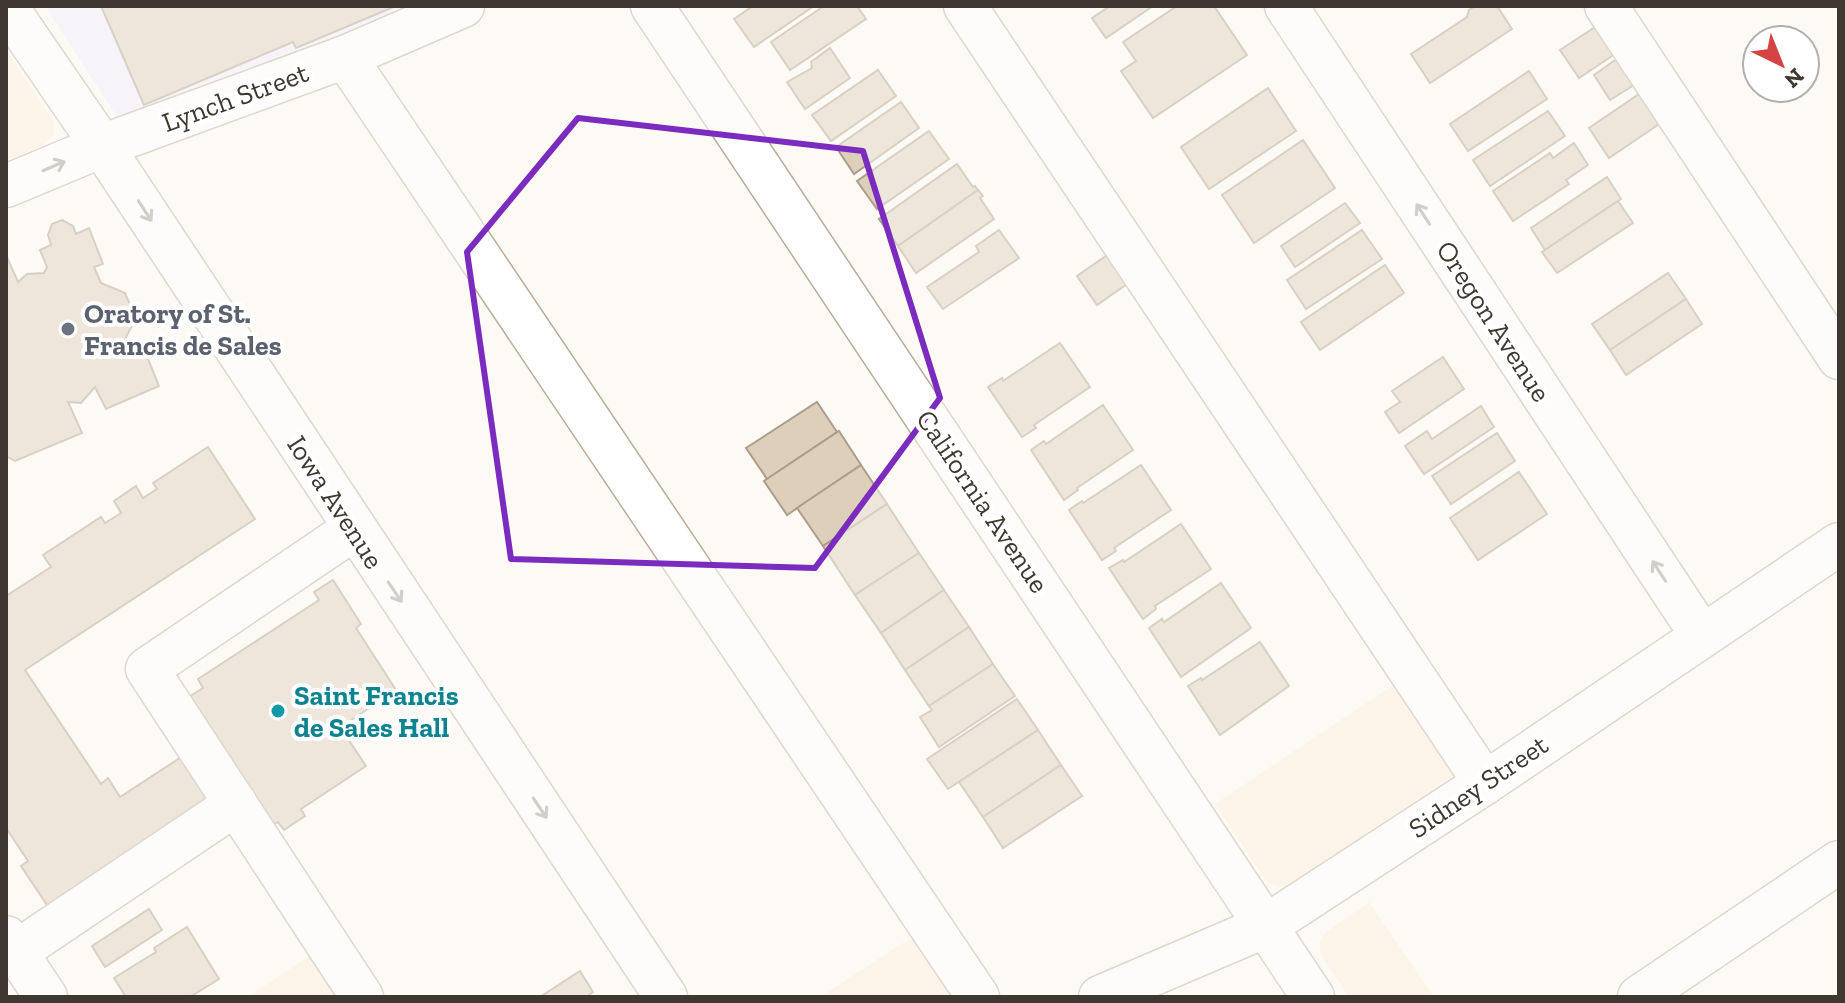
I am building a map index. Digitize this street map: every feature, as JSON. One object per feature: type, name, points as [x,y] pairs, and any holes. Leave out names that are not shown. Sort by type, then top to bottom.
[{"type":"street","name":"Iowa Avenue","points":[[6,6],[666,997]]},
{"type":"street","name":"Lynch Street","points":[[6,186],[102,146],[345,57],[463,6]]},
{"type":"street","name":"California Avenue","points":[[652,6],[1313,997]]},
{"type":"street","points":[[965,6],[1485,783]]},
{"type":"street","name":"Oregon Avenue","points":[[1286,6],[1702,636]]},
{"type":"street","points":[[1606,6],[1839,358]]},
{"type":"street","points":[[345,57],[978,997]]},
{"type":"street","points":[[354,529],[147,669],[362,997]]},
{"type":"street","name":"Sidney Street","points":[[1100,997],[1266,926],[1485,783],[1839,544]]},
{"type":"street","points":[[46,997],[11,944],[236,804]]},
{"type":"street","points":[[1639,997],[1839,862]]},
{"type":"highlighted area","points":[[578,118],[863,151],[940,398],[815,568],[511,559],[467,252]]},
{"type":"shaded area","points":[[45,6],[420,6],[124,128]]},
{"type":"shaded area","points":[[6,50],[53,120],[54,134],[43,145],[6,161]]},
{"type":"shaded area","points":[[1396,683],[1456,774],[1284,888],[1268,884],[1215,804]]},
{"type":"shaded area","points":[[1369,902],[1434,997],[1349,997],[1321,955],[1319,943],[1326,932]]},
{"type":"shaded area","points":[[921,931],[966,997],[820,997]]},
{"type":"shaded area","points":[[320,949],[351,997],[247,997]]},
{"type":"building","points":[[101,6],[396,6],[296,48],[293,42],[144,105]]},
{"type":"building","points":[[753,6],[814,6],[754,47],[734,19]]},
{"type":"building","points":[[824,6],[857,6],[866,19],[790,70],[771,42]]},
{"type":"building","points":[[1110,6],[1153,6],[1106,38],[1092,18]]},
{"type":"building","points":[[1177,6],[1214,6],[1247,55],[1153,118],[1121,71],[1136,61],[1123,42]]},
{"type":"building","points":[[1475,6],[1497,6],[1512,29],[1430,83],[1411,54],[1467,17],[1469,10]]},
{"type":"building","points":[[1603,22],[1621,50],[1579,78],[1560,50]]},
{"type":"building","points":[[830,48],[850,78],[805,109],[787,82],[812,68],[811,62]]},
{"type":"building","points":[[1621,56],[1639,82],[1610,100],[1594,75]]},
{"type":"building","points":[[878,70],[896,96],[831,141],[812,115]]},
{"type":"building","points":[[1529,71],[1547,99],[1468,151],[1450,124]]},
{"type":"building","points":[[1268,88],[1296,131],[1209,189],[1181,147]]},
{"type":"building","points":[[1645,90],[1665,120],[1609,158],[1589,128]]},
{"type":"building","points":[[901,102],[919,128],[854,174],[836,147]]},
{"type":"building","points":[[1548,111],[1565,136],[1490,186],[1473,160]]},
{"type":"building","points":[[929,131],[949,159],[877,209],[857,181]]},
{"type":"building","points":[[1303,140],[1335,188],[1254,243],[1222,195]]},
{"type":"building","points":[[1574,143],[1588,165],[1566,180],[1569,184],[1513,221],[1493,191],[1550,153],[1553,158]]},
{"type":"building","points":[[957,164],[978,190],[898,246],[879,219]]},
{"type":"building","points":[[1607,177],[1621,199],[1545,250],[1531,228]]},
{"type":"building","points":[[978,190],[994,219],[916,273],[898,246]]},
{"type":"building","points":[[1618,201],[1633,223],[1557,273],[1542,252]]},
{"type":"building","points":[[1345,203],[1360,223],[1295,267],[1281,246]]},
{"type":"building","name":"Oratory of St. Francis de Sales","points":[[62,220],[73,226],[76,234],[89,228],[103,264],[94,267],[101,283],[125,293],[136,318],[124,341],[135,357],[146,354],[159,386],[106,409],[95,387],[81,403],[68,402],[82,433],[15,461],[6,456],[6,255],[18,282],[27,274],[44,273],[47,267],[40,250],[51,245],[48,235],[52,224]]},
{"type":"building","points":[[999,230],[1019,258],[943,309],[927,287],[979,252],[976,246]]},
{"type":"building","points":[[1362,230],[1382,259],[1306,309],[1287,280]]},
{"type":"building","points":[[1110,253],[1130,282],[1097,305],[1077,276]]},
{"type":"building","points":[[1385,265],[1404,293],[1320,350],[1301,322]]},
{"type":"building","points":[[1668,273],[1686,299],[1610,350],[1592,324]]},
{"type":"building","points":[[1686,299],[1702,324],[1626,375],[1610,350]]},
{"type":"building","points":[[1060,343],[1090,387],[1034,425],[1036,428],[1022,437],[988,387],[1002,378],[1003,381]]},
{"type":"building","points":[[1443,357],[1464,389],[1399,433],[1385,412],[1400,402],[1392,391]]},
{"type":"building","points":[[817,402],[837,432],[767,479],[746,448]]},
{"type":"building","points":[[1103,405],[1133,450],[1064,500],[1031,450],[1044,441],[1046,444]]},
{"type":"building","points":[[1481,406],[1494,427],[1424,474],[1405,446],[1427,431],[1432,439]]},
{"type":"building","points":[[839,431],[861,465],[787,515],[764,481]]},
{"type":"building","points":[[1497,433],[1515,461],[1451,504],[1432,476]]},
{"type":"building","points":[[208,447],[255,519],[25,670],[101,784],[108,778],[120,797],[192,750],[226,801],[53,914],[21,866],[28,861],[6,828],[6,596],[51,567],[43,555],[101,517],[105,523],[121,513],[114,501],[136,486],[143,498],[157,489],[153,483]]},
{"type":"building","points":[[861,465],[887,504],[823,546],[797,508]]},
{"type":"building","points":[[1141,465],[1171,510],[1114,548],[1116,551],[1102,560],[1069,510]]},
{"type":"building","points":[[1519,472],[1547,514],[1478,560],[1450,518]]},
{"type":"building","points":[[887,504],[919,553],[855,595],[823,546]]},
{"type":"building","points":[[1181,524],[1211,569],[1155,606],[1156,609],[1143,619],[1109,568],[1124,562]]},
{"type":"building","points":[[919,553],[944,590],[881,633],[855,595]]},
{"type":"building","name":"Saint Francis de Sales Hall","points":[[333,580],[361,624],[356,628],[396,690],[347,723],[352,732],[346,736],[366,766],[301,809],[305,816],[284,830],[278,822],[268,828],[184,700],[203,688],[198,679],[319,600],[314,592]]},
{"type":"building","points":[[1221,583],[1251,628],[1181,677],[1149,628],[1162,619],[1164,622]]},
{"type":"building","points":[[944,590],[969,627],[905,670],[881,633]]},
{"type":"building","points":[[969,627],[993,664],[929,706],[905,670]]},
{"type":"building","points":[[1260,642],[1289,686],[1220,735],[1188,686]]},
{"type":"building","points":[[993,664],[1015,696],[939,747],[920,717],[932,710],[929,706]]},
{"type":"building","points":[[1017,699],[1038,730],[948,789],[927,759]]},
{"type":"building","points":[[1038,730],[1061,765],[983,817],[959,782]]},
{"type":"building","points":[[1061,765],[1082,796],[1003,848],[983,817]]},
{"type":"building","points":[[149,909],[162,930],[105,967],[92,946]]},
{"type":"building","points":[[187,927],[219,979],[190,997],[126,997],[114,978],[156,952],[154,948]]},
{"type":"building","points":[[580,971],[593,992],[586,997],[540,997]]},
{"type":"place","name":"Oratory of St. Francis de Sales","points":[[68,329]]},
{"type":"place","name":"Saint Francis de Sales Hall","points":[[278,711]]}]
